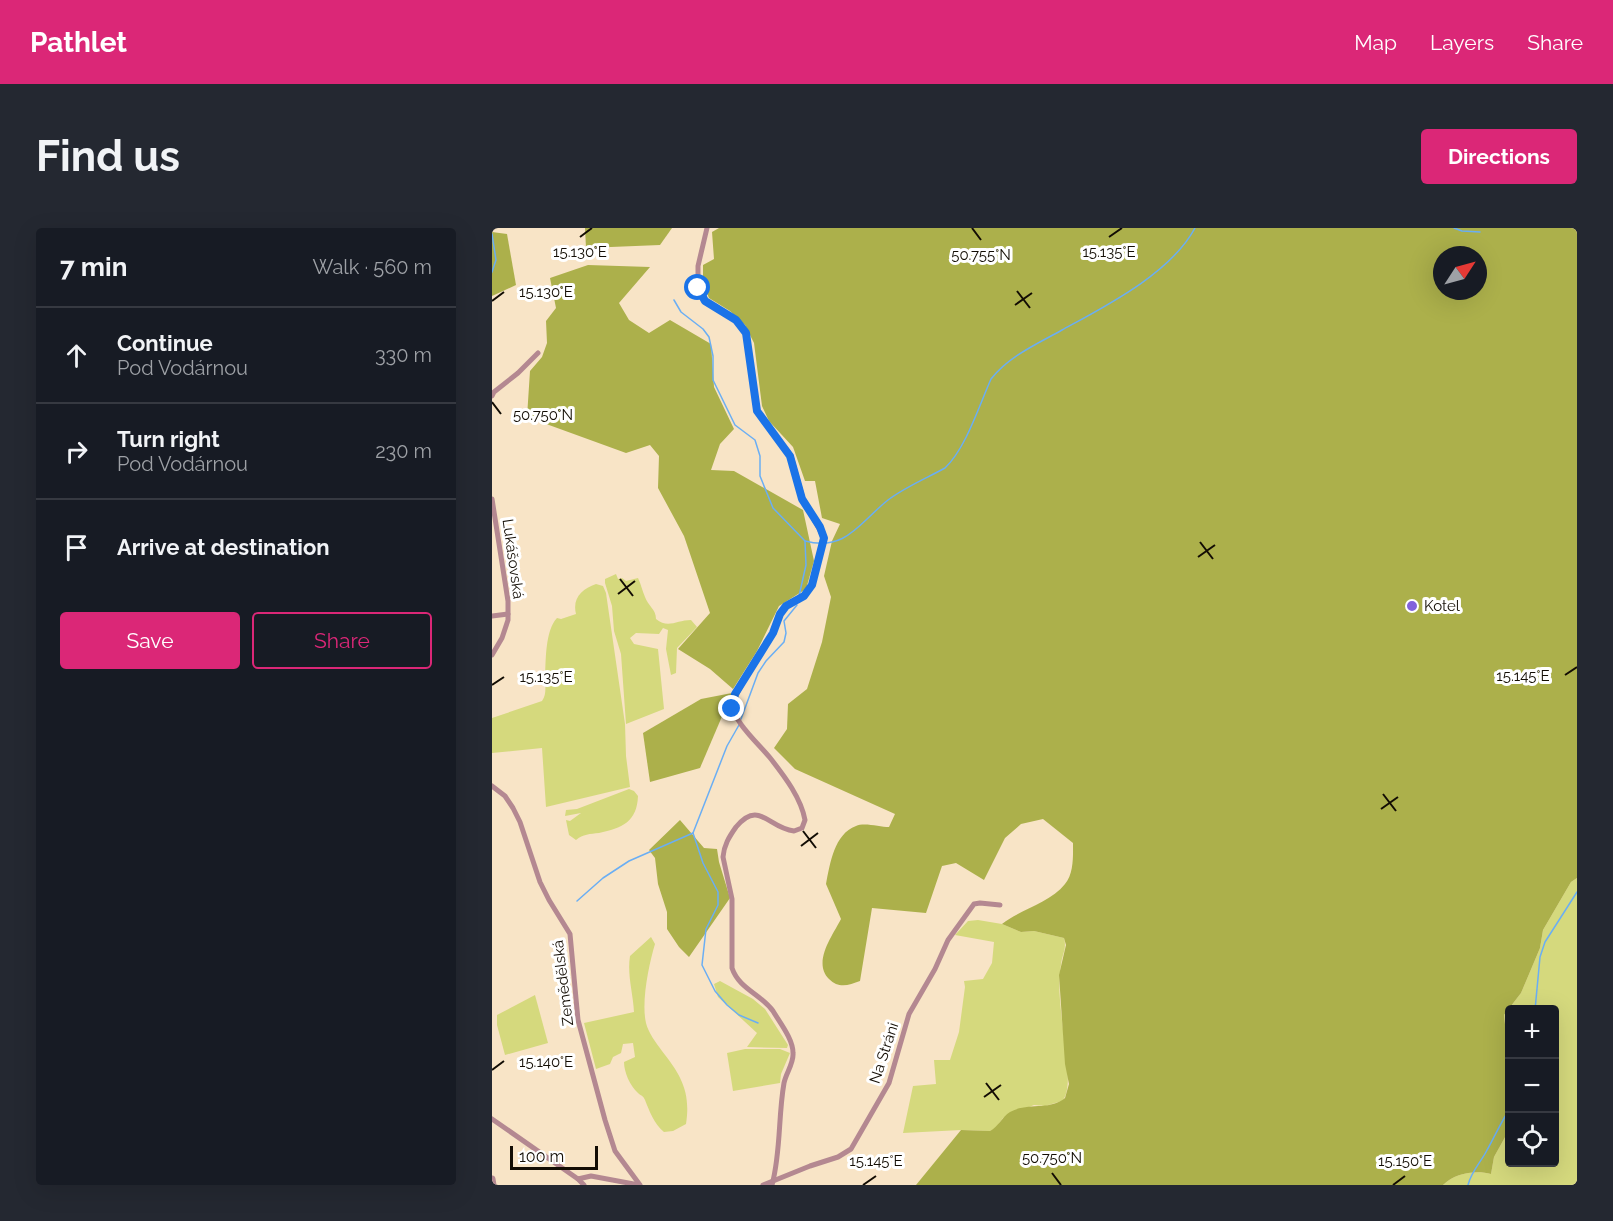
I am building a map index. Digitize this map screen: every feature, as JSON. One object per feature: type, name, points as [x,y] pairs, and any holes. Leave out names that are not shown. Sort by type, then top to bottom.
[{"type":"street","points":[[707,228],[698,266],[698,288],[705,301],[736,320],[746,333],[757,411],[790,456],[802,499],[820,527],[824,543],[812,585],[804,596],[786,606],[780,614],[773,633],[756,658],[732,703],[736,718],[791,787],[806,820],[802,828],[794,831],[779,826],[759,814],[749,815],[725,843],[723,857],[732,899],[732,968],[739,982],[771,1009],[791,1043],[793,1053],[784,1085],[772,1183]]},
{"type":"street","points":[[492,396],[538,353]]},
{"type":"street","name":"Lukášovská","points":[[492,499],[508,614],[502,638],[492,655]]},
{"type":"street","points":[[492,616],[508,614]]},
{"type":"street","name":"Zemědělská","points":[[492,786],[513,808],[540,882],[570,934],[578,1020],[605,1120],[615,1151],[640,1185]]},
{"type":"street","name":"Na Stráni","points":[[763,1185],[838,1157],[851,1149],[889,1083],[909,1014],[956,926],[974,904],[1000,904]]},
{"type":"street","points":[[492,1119],[584,1185]]},
{"type":"street","points":[[578,1179],[591,1176],[640,1185]]},
{"type":"street","points":[[492,1179],[493,1185]]},
{"type":"green space","points":[[616,574],[618,579],[622,578],[626,581],[638,578],[646,600],[660,622],[669,624],[691,620],[697,627],[677,648],[676,673],[671,675],[666,649],[668,630],[663,628],[659,634],[636,633],[630,638],[634,644],[658,649],[664,709],[626,724],[621,654],[605,583],[605,579]]},
{"type":"green space","points":[[596,584],[603,586],[606,593],[625,724],[630,787],[546,807],[542,748],[492,753],[492,718],[542,701],[545,693],[550,630],[557,618],[561,619],[576,614],[575,603],[579,595]]},
{"type":"green space","points":[[629,789],[638,796],[635,812],[627,822],[615,829],[584,835],[576,840],[569,835],[566,820],[570,821],[581,813],[565,816],[566,810],[577,809]]},
{"type":"green space","points":[[1577,878],[1577,1185],[1443,1185],[1453,1178],[1466,1174],[1479,1172],[1491,1174],[1494,1157],[1505,1137],[1505,1167],[1559,1167],[1559,1005],[1512,1005],[1521,993],[1540,948],[1543,930],[1571,882]]},
{"type":"green space","points":[[978,920],[1002,924],[1021,932],[1034,931],[1064,938],[1059,988],[1068,1078],[1066,1095],[1062,1101],[1045,1106],[1034,1105],[1003,1118],[995,1129],[990,1131],[903,1133],[913,1086],[936,1084],[934,1060],[950,1060],[959,1032],[964,981],[983,979],[992,963],[994,942],[955,935],[968,921]]},
{"type":"green space","points":[[651,937],[655,944],[645,994],[646,1023],[648,1030],[679,1076],[687,1102],[686,1124],[673,1131],[664,1132],[655,1121],[643,1096],[632,1087],[626,1074],[624,1062],[635,1057],[633,1043],[623,1044],[621,1053],[613,1057],[610,1064],[596,1069],[584,1023],[634,1012],[630,956]]},
{"type":"green space","points":[[720,981],[753,999],[765,1009],[788,1045],[787,1048],[747,1047],[757,1033],[718,997],[714,984]]},
{"type":"green space","points":[[535,995],[548,1043],[505,1055],[497,1025],[497,1015]]},
{"type":"green space","points":[[745,1049],[780,1049],[790,1053],[781,1074],[780,1083],[733,1091],[727,1053]]},
{"type":"shaded area","points":[[585,228],[672,228],[660,245],[586,248]]},
{"type":"shaded area","points":[[719,228],[1577,228],[1577,878],[1571,882],[1543,930],[1540,948],[1521,993],[1512,1005],[1505,1005],[1505,1137],[1494,1157],[1491,1174],[1466,1173],[1443,1185],[916,1185],[961,1130],[990,1131],[1010,1112],[1024,1107],[1045,1106],[1065,1098],[1069,1084],[1065,1064],[1059,975],[1066,945],[1064,938],[1034,931],[1021,932],[1002,924],[1059,891],[1068,880],[1071,870],[1073,843],[1043,819],[1021,824],[1005,838],[984,880],[956,863],[942,866],[926,913],[872,908],[860,981],[840,985],[829,979],[824,972],[823,957],[841,919],[826,884],[834,850],[849,830],[863,824],[889,827],[895,814],[795,769],[774,748],[787,729],[788,704],[807,689],[822,642],[831,597],[824,576],[832,541],[840,524],[822,518],[815,481],[805,481],[793,447],[769,421],[762,406],[754,343],[745,325],[730,311],[709,298],[703,283],[703,265],[714,259],[712,232]]},
{"type":"shaded area","points":[[492,232],[507,234],[516,285],[492,296]]},
{"type":"shaded area","points":[[588,265],[650,267],[619,303],[629,320],[649,333],[670,320],[711,344],[714,387],[734,429],[720,444],[711,470],[734,471],[803,510],[814,561],[806,589],[779,606],[757,651],[733,689],[710,669],[678,649],[710,613],[684,536],[658,488],[659,456],[650,445],[626,453],[527,417],[530,371],[542,357],[547,343],[546,321],[556,308],[550,278]]},
{"type":"shaded area","points":[[732,693],[700,768],[650,782],[643,733],[701,699]]},
{"type":"shaded area","points":[[680,820],[704,848],[717,849],[730,898],[689,957],[667,929],[667,912],[658,884],[655,858],[649,850]]},
{"type":"waterway","points":[[805,541],[819,543],[842,539],[895,495],[945,468],[953,460],[966,438],[991,379],[998,371],[1024,351],[1117,299],[1154,274],[1170,260],[1195,228]]},
{"type":"waterway","points":[[1454,228],[1480,232]]},
{"type":"waterway","points":[[492,234],[496,260],[492,272]]},
{"type":"waterway","points":[[674,300],[681,312],[703,329],[709,337],[713,356],[713,380],[735,425],[755,440],[760,456],[760,476],[773,508],[805,541],[806,565],[799,596]]},
{"type":"waterway","points":[[741,719],[758,673],[784,642],[786,633],[784,621],[797,605]]},
{"type":"waterway","points":[[739,725],[727,746],[693,833],[703,863],[718,892],[718,905],[706,929],[702,965],[715,991],[727,1005],[739,1015],[758,1023]]},
{"type":"waterway","points":[[577,901],[603,878],[629,861],[693,833]]},
{"type":"waterway","points":[[1535,1005],[1540,957],[1545,942],[1577,892]]},
{"type":"waterway","points":[[1468,1185],[1473,1172],[1507,1113]]},
{"type":"place","name":"Kotel","points":[[1412,606]]},
{"type":"route","points":[[698,288],[705,301],[736,320],[743,327],[748,340],[757,411],[790,456],[802,499],[820,527],[824,538],[812,585],[804,596],[786,606],[780,614],[773,633],[735,694],[732,709]]}]
